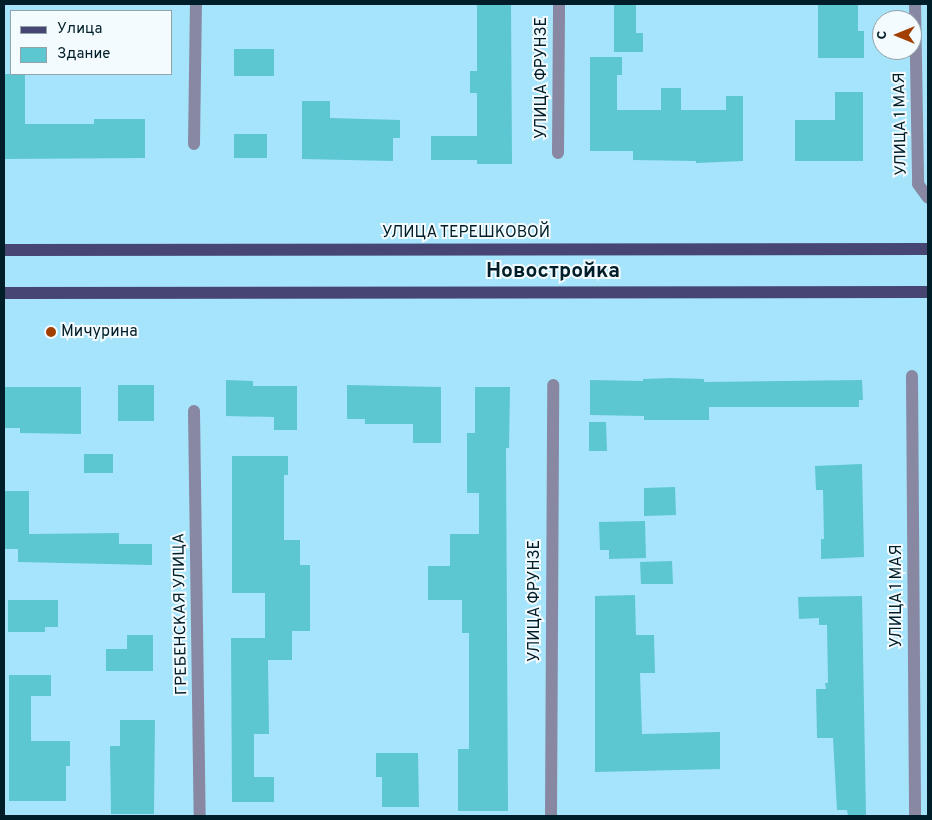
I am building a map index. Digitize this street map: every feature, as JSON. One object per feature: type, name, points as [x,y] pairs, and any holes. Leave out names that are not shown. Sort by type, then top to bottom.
[{"type":"main road","name":"УЛИЦА ТЕРЕШКОВОЙ","points":[[4,250],[928,249]]},
{"type":"main road","points":[[4,293],[928,292]]},
{"type":"street","points":[[194,144],[196,4]]},
{"type":"street","name":"УЛИЦА ФРУНЗЕ","points":[[558,153],[559,4]]},
{"type":"street","name":"УЛИЦА 1 МАЯ","points":[[915,4],[918,184],[928,198]]},
{"type":"street","name":"УЛИЦА 1 МАЯ","points":[[912,376],[915,816]]},
{"type":"street","name":"УЛИЦА ФРУНЗЕ","points":[[551,816],[552,385]]},
{"type":"street","name":"ГРЕБЕНСКАЯ УЛИЦА","points":[[194,411],[200,816]]},
{"type":"building","points":[[477,4],[511,4],[512,164],[477,164],[477,160],[431,160],[431,136],[477,136],[477,93],[470,93],[470,71],[477,71]]},
{"type":"building","points":[[614,4],[636,4],[636,33],[643,33],[643,52],[614,52]]},
{"type":"building","points":[[818,4],[858,4],[858,31],[864,31],[864,58],[818,58]]},
{"type":"building","points":[[234,49],[274,49],[274,76],[234,76]]},
{"type":"building","points":[[590,57],[622,57],[622,75],[617,75],[617,110],[661,110],[661,88],[681,88],[681,110],[726,110],[726,96],[743,96],[743,161],[696,163],[696,161],[633,160],[633,151],[590,151]]},
{"type":"building","points":[[4,74],[25,75],[25,124],[94,124],[94,119],[145,119],[145,158],[4,159]]},
{"type":"building","points":[[835,92],[863,92],[863,161],[795,161],[795,120],[835,120]]},
{"type":"building","points":[[302,101],[330,101],[330,118],[400,120],[400,138],[393,138],[393,161],[302,159]]},
{"type":"building","points":[[234,134],[267,134],[267,158],[234,158]]},
{"type":"building","points":[[643,379],[704,379],[704,382],[862,380],[863,400],[859,400],[859,407],[709,407],[709,420],[644,420],[644,416],[590,415],[590,380],[643,381]]},
{"type":"building","points":[[226,380],[253,381],[253,386],[297,386],[297,430],[274,430],[274,417],[226,416]]},
{"type":"building","points":[[118,385],[154,385],[154,421],[118,421]]},
{"type":"building","points":[[347,385],[441,387],[441,443],[413,443],[413,424],[365,424],[365,419],[347,419]]},
{"type":"building","points":[[5,387],[81,387],[81,434],[20,433],[20,428],[5,428]]},
{"type":"building","points":[[475,387],[510,387],[509,448],[506,448],[508,811],[458,811],[458,749],[469,749],[469,633],[462,633],[462,600],[428,600],[428,566],[450,566],[450,534],[479,534],[479,493],[467,493],[467,433],[475,433]]},
{"type":"building","points":[[589,422],[606,422],[607,451],[589,451]]},
{"type":"building","points":[[84,454],[113,454],[113,473],[84,473]]},
{"type":"building","points":[[232,456],[288,456],[288,475],[284,475],[284,540],[300,540],[300,565],[310,565],[310,631],[292,631],[292,660],[268,660],[269,734],[254,734],[254,777],[274,777],[274,802],[232,802],[231,638],[265,638],[265,593],[232,593]]},
{"type":"building","points":[[862,464],[864,557],[821,559],[821,539],[824,539],[823,490],[816,490],[815,466]]},
{"type":"building","points":[[675,487],[676,515],[644,516],[644,488]]},
{"type":"building","points":[[4,491],[29,491],[29,534],[119,533],[119,544],[152,544],[152,565],[18,562],[18,549],[4,549]]},
{"type":"building","points":[[645,521],[646,558],[609,559],[609,550],[600,550],[599,522]]},
{"type":"building","points":[[672,561],[673,584],[641,584],[640,562]]},
{"type":"building","points":[[635,595],[636,635],[654,635],[655,673],[640,673],[642,734],[720,732],[720,769],[595,772],[595,596]]},
{"type":"building","points":[[862,596],[866,816],[848,816],[847,810],[837,810],[833,738],[817,738],[816,689],[826,689],[825,683],[828,683],[827,625],[819,625],[819,618],[799,619],[798,597]]},
{"type":"building","points":[[8,600],[58,600],[58,627],[45,627],[45,632],[8,632]]},
{"type":"building","points":[[127,635],[153,635],[153,671],[106,671],[106,649],[127,649]]},
{"type":"building","points":[[9,675],[51,675],[51,696],[31,696],[31,741],[70,741],[70,766],[66,766],[66,801],[9,801]]},
{"type":"building","points":[[120,720],[155,720],[154,814],[111,814],[110,746],[120,746]]},
{"type":"building","points":[[376,753],[418,753],[419,807],[382,807],[382,777],[376,777]]},
{"type":"place","name":"Мичурина","points":[[51,332]]},
{"type":"district","name":"Новостройка","points":[[553,272]]}]
